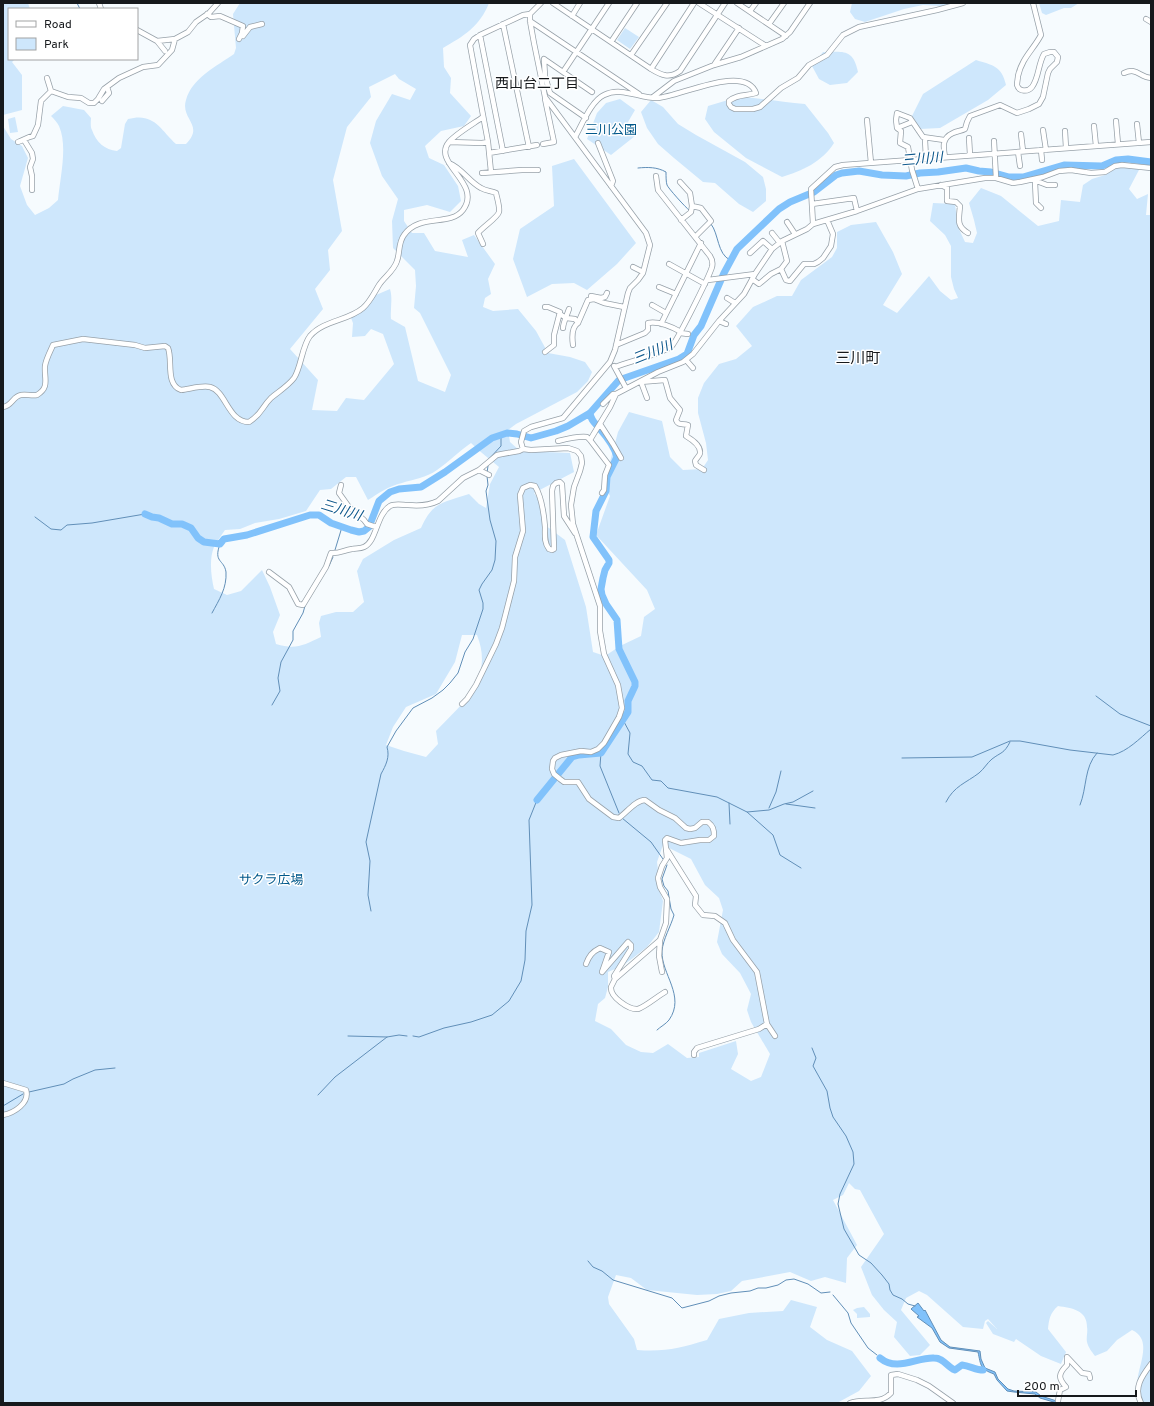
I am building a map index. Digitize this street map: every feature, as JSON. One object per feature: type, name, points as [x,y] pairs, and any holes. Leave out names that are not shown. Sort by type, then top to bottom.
[{"type":"street","points":[[157,41],[176,39],[185,34],[196,22],[208,14],[218,3]]},
{"type":"street","points":[[534,3],[535,9]]},
{"type":"street","points":[[491,172],[488,142],[470,45],[474,39],[480,35],[523,15],[530,14],[541,3]]},
{"type":"street","points":[[553,3],[662,75],[672,75],[680,71],[725,3]]},
{"type":"street","points":[[572,16],[580,3]]},
{"type":"street","points":[[563,72],[609,3]]},
{"type":"street","points":[[611,42],[638,3]]},
{"type":"street","points":[[631,55],[667,3]]},
{"type":"street","points":[[651,68],[694,3]]},
{"type":"street","points":[[699,3],[766,46]]},
{"type":"street","points":[[737,3],[786,36]]},
{"type":"street","points":[[750,11],[756,3]]},
{"type":"street","points":[[769,24],[784,3]]},
{"type":"street","points":[[653,97],[674,81],[778,42],[786,36],[810,3]]},
{"type":"street","points":[[575,137],[594,102],[605,94],[616,92],[658,98],[715,83],[733,80],[747,84],[754,89],[756,93],[734,97],[728,104],[731,107],[735,109],[753,109],[760,107],[781,88],[798,78],[810,65],[827,55],[842,35],[859,27],[963,3]]},
{"type":"street","points":[[918,188],[912,170],[908,147],[900,143],[901,131],[897,128],[897,113],[910,118],[923,138],[944,140],[954,132],[965,128],[970,116],[976,113],[1000,105],[1019,113],[1033,108],[1042,101],[1048,73],[1050,69],[1058,62],[1058,57],[1054,52],[1044,54],[1033,85],[1030,89],[1026,91],[1021,90],[1017,83],[1023,60],[1041,35],[1033,3]]},
{"type":"street","points":[[208,14],[209,17],[220,16],[241,25],[243,27],[240,37],[243,36],[250,27],[262,24]]},
{"type":"street","points":[[530,14],[530,21],[554,142],[543,144]]},
{"type":"street","points":[[1146,19],[1151,22]]},
{"type":"street","points":[[530,21],[641,95]]},
{"type":"street","points":[[503,24],[529,147]]},
{"type":"street","points":[[714,65],[739,28]]},
{"type":"street","points":[[138,31],[157,41],[165,51]]},
{"type":"street","points":[[480,35],[503,151]]},
{"type":"street","points":[[51,91],[68,97],[81,98],[91,104],[98,99],[107,87],[119,78],[143,67],[158,65],[172,50],[176,39]]},
{"type":"street","points":[[586,118],[550,93],[545,76],[544,59],[592,92]]},
{"type":"street","points":[[1124,73],[1133,71],[1145,77],[1151,78]]},
{"type":"street","points":[[672,75],[674,81]]},
{"type":"street","points":[[47,78],[51,91]]},
{"type":"street","points":[[102,100],[109,93],[107,87]]},
{"type":"street","points":[[18,142],[24,140],[26,137],[33,136],[38,125],[41,101],[51,91]]},
{"type":"street","points":[[523,449],[520,442],[524,431],[563,418],[610,362],[616,345],[624,307],[630,288],[643,272],[650,245],[646,233],[545,97]]},
{"type":"street","points":[[3,407],[8,406],[21,394],[37,395],[44,390],[46,382],[45,366],[53,345],[83,339],[134,345],[145,348],[165,346],[168,348],[170,353],[172,376],[174,384],[177,388],[181,390],[212,388],[216,390],[233,414],[240,421],[248,422],[257,417],[269,400],[294,378],[310,336],[324,325],[359,310],[366,305],[379,285],[394,268],[397,261],[400,243],[404,235],[415,225],[431,220],[455,217],[463,210],[468,194],[464,185],[449,163],[446,147],[449,142],[483,117]]},
{"type":"street","points":[[867,120],[871,163]]},
{"type":"street","points":[[1116,121],[1118,144]]},
{"type":"street","points":[[897,128],[912,122]]},
{"type":"street","points":[[1137,124],[1139,142]]},
{"type":"street","points":[[1094,126],[1096,146]]},
{"type":"street","points":[[1042,160],[1043,130]]},
{"type":"street","points":[[1065,131],[1066,148]]},
{"type":"street","points":[[1020,166],[1021,134]]},
{"type":"street","points":[[969,138],[970,155]]},
{"type":"street","points":[[24,140],[32,153],[33,159],[30,167],[32,176],[32,190]]},
{"type":"street","points":[[925,140],[926,158]]},
{"type":"street","points":[[944,140],[945,157]]},
{"type":"street","points":[[994,141],[996,152],[994,154],[996,178]]},
{"type":"street","points":[[449,142],[488,142]]},
{"type":"street","points":[[813,224],[811,189],[835,168],[843,165],[1151,142]]},
{"type":"street","points":[[598,143],[613,181],[611,186]]},
{"type":"street","points":[[489,153],[537,145]]},
{"type":"street","points":[[449,163],[455,165],[475,185],[496,193],[500,212],[478,233],[483,244]]},
{"type":"street","points":[[640,382],[686,360],[693,354],[744,294],[755,274],[772,249],[781,242],[807,229],[813,224],[857,211],[918,188],[975,179],[996,178],[1013,183],[1034,181],[1059,171],[1071,170],[1091,173],[1105,172],[1115,166],[1122,165],[1151,168]]},
{"type":"street","points":[[482,173],[538,170]]},
{"type":"street","points":[[615,366],[671,347],[674,344],[708,280],[713,266],[712,260],[701,243],[658,190],[656,176]]},
{"type":"street","points":[[1034,181],[1047,185],[1055,185]]},
{"type":"street","points":[[1034,181],[1036,203],[1041,208]]},
{"type":"street","points":[[680,182],[690,193],[691,209]]},
{"type":"street","points":[[941,185],[947,188],[948,201],[956,202],[960,206],[960,226],[962,230],[968,233]]},
{"type":"street","points":[[812,201],[854,198],[857,211]]},
{"type":"street","points":[[681,220],[691,209],[701,208],[710,222],[695,237]]},
{"type":"street","points":[[781,269],[786,280],[790,281],[804,264],[814,264],[823,258],[831,246],[833,237],[827,220]]},
{"type":"street","points":[[787,222],[795,234]]},
{"type":"street","points":[[752,279],[759,284],[771,274],[781,269],[787,260],[781,242],[772,233]]},
{"type":"street","points":[[750,253],[763,241],[772,249]]},
{"type":"street","points":[[661,324],[701,243]]},
{"type":"street","points":[[669,264],[705,284]]},
{"type":"street","points":[[633,267],[643,272]]},
{"type":"street","points":[[708,280],[755,274]]},
{"type":"street","points":[[659,287],[676,294]]},
{"type":"street","points":[[573,345],[574,327],[578,323],[590,296],[601,298],[605,297],[607,293]]},
{"type":"street","points":[[727,298],[735,303]]},
{"type":"street","points":[[588,300],[594,299],[604,303],[624,307]]},
{"type":"street","points":[[652,305],[666,313]]},
{"type":"street","points":[[545,307],[560,312],[560,314],[567,318],[575,319],[578,323]]},
{"type":"street","points":[[563,328],[569,309]]},
{"type":"street","points":[[545,352],[554,345],[554,335],[560,314]]},
{"type":"street","points":[[720,321],[726,324]]},
{"type":"street","points":[[616,345],[646,332],[648,322],[669,326],[680,332],[688,334]]},
{"type":"street","points":[[686,360],[693,368]]},
{"type":"street","points":[[610,362],[615,366],[625,386]]},
{"type":"street","points":[[603,404],[613,394],[616,394],[625,386],[640,382],[664,380],[670,398],[680,410],[676,420],[677,423],[688,425],[686,436],[696,442],[700,452],[695,461],[696,465],[704,470]]},
{"type":"street","points":[[640,382],[647,398]]},
{"type":"street","points":[[590,440],[600,425],[616,394]]},
{"type":"street","points":[[600,425],[621,458]]},
{"type":"street","points":[[558,441],[572,439],[578,436],[587,436],[609,465],[605,475],[604,490],[602,493]]},
{"type":"street","points":[[269,572],[289,587],[298,604],[303,605],[323,573],[331,553],[338,554],[351,549],[363,547],[371,539],[375,526],[390,506],[434,503],[463,478],[479,470],[497,455],[523,449],[568,448],[577,451],[582,463],[574,487],[571,505],[576,534],[600,606],[600,631],[604,654],[616,681],[622,708],[619,717],[604,743],[591,752],[561,755],[556,758],[551,766],[554,774],[564,782],[578,782],[589,799],[613,817],[619,818],[630,810],[637,802],[645,800],[658,810],[675,818],[686,828],[695,828],[702,822],[708,822],[712,826],[714,836],[710,840],[682,843],[667,838],[665,840],[667,858],[662,866],[658,878],[660,887],[667,899],[666,923],[660,940],[659,956],[662,972]]},
{"type":"street","points":[[479,470],[486,474]]},
{"type":"street","points":[[462,704],[476,685],[502,628],[514,581],[515,557],[523,531],[520,495],[523,488],[530,485],[535,486],[540,495],[547,547],[549,549],[554,549],[552,491],[556,482],[560,482],[563,489],[564,516],[573,532],[576,534]]},
{"type":"street","points":[[341,485],[339,493],[349,507],[367,524],[375,526]]},
{"type":"street","points":[[666,848],[696,896],[695,905],[703,915],[716,916],[725,924],[733,940],[757,972],[759,976],[767,1024],[775,1036]]},
{"type":"street","points":[[615,979],[660,940]]},
{"type":"street","points":[[586,964],[592,952],[600,948],[609,952],[602,972],[628,942],[631,945],[631,949],[614,976],[615,979],[611,987],[617,1000],[634,1009],[640,1008],[665,992]]},
{"type":"street","points":[[694,1055],[697,1048],[759,1029],[767,1024]]},
{"type":"street","points":[[3,1082],[26,1090],[27,1094],[21,1106],[9,1114],[3,1115]]},
{"type":"street","points":[[1058,1401],[1060,1390],[1066,1387],[1062,1384],[1059,1376],[1060,1372],[1067,1365],[1068,1357],[1082,1373],[1089,1374],[1090,1378]]},
{"type":"street","points":[[1141,1403],[1137,1390],[1138,1382],[1151,1364]]},
{"type":"street","points":[[850,1403],[858,1401],[881,1400],[887,1397],[891,1393],[891,1375],[898,1374],[917,1380],[929,1386],[953,1403]]},
{"type":"green space","points":[[3,3],[28,3],[30,8],[8,8],[8,60],[14,60],[12,62],[22,75],[22,110],[3,115]]},
{"type":"green space","name":"サクラ広場","points":[[240,3],[489,3],[481,18],[470,30],[443,48],[444,67],[451,78],[450,93],[471,116],[464,126],[441,131],[425,146],[429,158],[444,165],[458,186],[461,201],[450,212],[427,205],[404,210],[404,221],[412,233],[424,233],[435,251],[468,257],[462,240],[474,235],[495,264],[488,279],[491,294],[485,298],[483,307],[493,311],[518,309],[536,331],[548,353],[570,357],[585,362],[592,372],[588,381],[577,392],[516,424],[508,430],[510,442],[520,451],[570,453],[574,472],[534,493],[546,510],[545,525],[565,540],[586,607],[593,652],[605,656],[620,646],[641,636],[644,617],[655,609],[647,590],[596,535],[610,496],[604,484],[618,432],[629,412],[662,421],[670,457],[683,470],[702,469],[708,460],[706,443],[698,413],[698,398],[704,383],[719,364],[736,359],[752,346],[736,326],[753,307],[777,296],[792,296],[801,280],[832,257],[837,248],[837,232],[851,225],[876,222],[893,252],[902,274],[883,305],[897,313],[929,276],[940,291],[951,300],[958,298],[951,277],[951,246],[945,235],[930,221],[933,203],[955,204],[958,227],[965,242],[973,243],[977,233],[969,203],[981,188],[1001,196],[1038,226],[1059,221],[1061,200],[1080,202],[1083,185],[1092,179],[1105,175],[1116,168],[1140,168],[1129,189],[1137,199],[1148,194],[1146,215],[1151,215],[1151,1403],[1143,1403],[1137,1387],[1143,1354],[1142,1340],[1139,1334],[1132,1330],[1117,1340],[1107,1351],[1095,1356],[1089,1348],[1087,1342],[1086,1321],[1082,1313],[1073,1309],[1058,1306],[1049,1319],[1048,1329],[1066,1352],[1061,1364],[1041,1356],[1016,1339],[1014,1342],[993,1334],[986,1323],[988,1321],[997,1329],[988,1319],[985,1321],[983,1329],[963,1327],[927,1295],[919,1291],[906,1298],[901,1310],[930,1345],[920,1355],[910,1356],[894,1337],[897,1322],[884,1310],[872,1295],[861,1267],[884,1234],[860,1190],[855,1189],[849,1183],[843,1195],[833,1200],[857,1245],[847,1258],[846,1283],[825,1277],[811,1281],[790,1272],[742,1281],[731,1291],[717,1294],[697,1295],[647,1290],[631,1278],[616,1275],[608,1297],[609,1304],[634,1339],[637,1350],[673,1349],[707,1340],[719,1319],[749,1313],[783,1311],[791,1300],[817,1307],[810,1327],[827,1340],[852,1351],[871,1376],[859,1391],[837,1403],[3,1403],[3,126],[11,139],[22,146],[28,158],[20,186],[27,205],[35,215],[49,208],[58,200],[63,162],[63,143],[59,126],[51,116],[63,106],[84,110],[91,118],[91,127],[96,138],[102,145],[109,149],[117,151],[121,148],[125,124],[128,119],[137,117],[156,123],[176,144],[186,144],[191,137],[193,127],[186,112],[186,100],[189,92],[199,79],[234,54],[236,48],[233,14]],"holes":[[[395,74],[399,79],[416,89],[410,100],[392,94],[376,121],[370,143],[382,176],[398,199],[392,221],[393,248],[415,270],[416,286],[414,308],[420,313],[451,375],[445,392],[418,381],[405,327],[391,319],[390,289],[376,295],[364,309],[351,318],[353,323],[352,337],[365,336],[371,329],[383,334],[394,364],[364,400],[346,398],[337,411],[312,410],[318,380],[290,349],[323,309],[315,289],[330,270],[328,250],[342,231],[333,180],[347,127],[371,97],[369,87]],[[471,443],[499,467],[490,484],[486,508],[479,504],[469,494],[440,504],[425,519],[421,528],[394,540],[363,559],[357,571],[364,602],[353,612],[336,612],[321,616],[319,623],[321,637],[295,647],[276,644],[273,632],[280,615],[262,570],[241,591],[227,595],[214,589],[211,573],[211,557],[214,547],[225,530],[240,529],[255,523],[279,519],[306,511],[320,490],[331,489],[346,477],[356,477],[368,500],[393,486],[433,473]],[[462,635],[477,635],[481,650],[482,664],[479,677],[466,699],[436,731],[438,744],[426,757],[386,745],[393,727],[406,707],[436,694],[455,662]],[[663,845],[691,859],[705,885],[719,898],[723,910],[717,942],[722,954],[740,973],[751,994],[747,1010],[751,1022],[770,1054],[761,1077],[751,1081],[731,1069],[738,1054],[736,1041],[699,1053],[699,1057],[687,1058],[668,1044],[653,1053],[641,1052],[626,1045],[611,1029],[595,1021],[598,1004],[605,998],[608,987],[608,972],[622,966],[633,958],[647,947],[659,932],[663,901],[655,878],[658,870],[657,862]]]},
{"type":"green space","points":[[852,3],[962,3],[942,6],[923,5],[904,9],[865,22],[855,19],[850,12]]},
{"type":"green space","points":[[1039,3],[1079,3],[1071,8],[1064,8],[1046,15],[1042,13]]},
{"type":"green space","points":[[625,28],[639,37],[630,49],[617,40]]},
{"type":"green space","points":[[823,52],[842,52],[850,55],[856,64],[858,72],[847,83],[830,85],[819,79],[812,66]]},
{"type":"green space","points":[[976,60],[996,67],[1002,74],[1006,85],[988,100],[940,128],[920,129],[912,116],[923,94]]},
{"type":"green space","points":[[738,97],[805,104],[834,143],[818,161],[797,172],[782,177],[746,158],[714,132],[705,119],[708,106]]},
{"type":"green space","name":"三川公園","points":[[620,99],[635,110],[628,122],[635,136],[611,155],[587,139],[597,113],[606,103]]},
{"type":"green space","points":[[651,100],[663,107],[678,124],[745,162],[763,177],[766,189],[766,201],[753,212],[739,204],[715,183],[703,182],[658,144],[647,128],[641,112]]},
{"type":"green space","points":[[15,117],[18,132],[10,133],[8,119]]},
{"type":"green space","points":[[574,159],[636,243],[617,264],[587,290],[574,283],[552,284],[527,297],[513,259],[520,229],[554,206],[552,166]]},
{"type":"green space","points":[[864,1307],[870,1314],[870,1317],[857,1318],[857,1314],[853,1310]]},
{"type":"water","points":[[918,1303],[924,1311],[925,1310],[941,1340],[950,1347],[980,1351],[981,1359],[985,1368],[995,1372],[998,1379],[1008,1389],[1014,1391],[1036,1392],[1041,1396],[1063,1403],[1057,1403],[1040,1398],[1035,1394],[1007,1391],[997,1380],[994,1374],[984,1369],[978,1352],[949,1348],[940,1342],[932,1328],[917,1317],[919,1316],[911,1309]]},
{"type":"waterway","points":[[77,3],[80,8]]},
{"type":"waterway","name":"三川川","points":[[145,514],[172,524],[182,524],[191,528],[198,538],[204,542],[220,544],[224,539],[247,535],[310,515],[319,515],[331,523],[351,530],[359,532],[364,531],[369,527],[379,501],[390,492],[399,489],[421,487],[445,472],[492,438],[507,433],[531,438],[568,426],[590,413],[619,380],[679,359],[687,354],[694,335],[701,326],[724,273],[737,249],[779,209],[790,202],[814,192],[836,175],[859,171],[882,175],[906,176],[966,168],[991,172],[1009,177],[1023,177],[1064,165],[1102,166],[1116,160],[1128,159],[1151,162]]},
{"type":"waterway","points":[[638,168],[652,168],[666,172],[666,182],[668,187],[689,210]]},
{"type":"waterway","points":[[711,224],[716,233],[720,249],[730,260]]},
{"type":"waterway","points":[[537,800],[572,757],[601,753],[628,712],[628,701],[635,686],[635,682],[619,649],[617,620],[606,604],[602,595],[601,589],[603,578],[609,560],[593,537],[596,511],[606,491],[607,477],[617,457],[605,435],[592,420],[590,413]]},
{"type":"waterway","points":[[489,459],[501,446],[501,435]]},
{"type":"waterway","points":[[487,473],[488,466]]},
{"type":"waterway","points":[[371,911],[368,895],[370,861],[366,842],[381,774],[388,758],[387,747],[396,731],[413,708],[432,698],[443,690],[458,673],[465,652],[473,639],[483,609],[483,603],[479,590],[492,570],[495,560],[496,541],[490,520],[486,491],[488,485],[487,476]]},
{"type":"waterway","points":[[35,517],[51,529],[61,530],[67,525],[92,523],[145,514]]},
{"type":"waterway","points":[[335,550],[342,527]]},
{"type":"waterway","points":[[212,613],[222,594],[226,578],[225,568],[218,558],[220,544]]},
{"type":"waterway","points":[[329,566],[333,557]]},
{"type":"waterway","points":[[272,705],[280,691],[278,678],[281,662],[293,640],[293,631],[303,613],[305,606]]},
{"type":"waterway","points":[[1096,696],[1120,714],[1151,726]]},
{"type":"waterway","points":[[623,720],[630,733],[628,754],[633,762],[642,766],[652,780],[661,781],[668,788],[717,797],[747,812],[769,810],[793,802],[813,791]]},
{"type":"waterway","points":[[902,758],[972,757],[1010,741],[1020,741],[1070,750],[1113,755],[1128,748],[1151,729]]},
{"type":"waterway","points":[[946,802],[957,788],[979,773],[992,759],[1004,751],[1010,742]]},
{"type":"waterway","points":[[601,753],[600,766],[619,813]]},
{"type":"waterway","points":[[1080,805],[1088,771],[1097,753]]},
{"type":"waterway","points":[[769,808],[776,792],[781,771]]},
{"type":"waterway","points":[[413,1036],[419,1037],[444,1028],[471,1022],[492,1015],[509,1001],[521,981],[525,960],[526,931],[532,905],[529,820],[537,800]]},
{"type":"waterway","points":[[729,803],[730,824]]},
{"type":"waterway","points":[[786,804],[815,808]]},
{"type":"waterway","points":[[747,812],[773,835],[780,855],[801,868]]},
{"type":"waterway","points":[[622,818],[651,842],[663,859]]},
{"type":"waterway","points":[[657,1030],[669,1020],[674,1011],[675,1002],[672,985],[665,968],[662,951],[674,915],[671,909],[668,891],[664,886],[662,879],[667,865]]},
{"type":"waterway","points":[[318,1095],[335,1077],[387,1037],[399,1035],[407,1036]]},
{"type":"waterway","points":[[348,1036],[387,1037]]},
{"type":"waterway","points":[[812,1048],[816,1058],[813,1066],[827,1091],[833,1117],[846,1136],[853,1152],[854,1164],[840,1194],[838,1204],[844,1229],[859,1255],[871,1263],[882,1275],[889,1284],[893,1295],[902,1299],[908,1304],[915,1306]]},
{"type":"waterway","points":[[29,1092],[64,1084],[95,1070],[115,1068]]},
{"type":"waterway","points":[[3,1106],[23,1094]]},
{"type":"waterway","points":[[588,1261],[593,1267],[602,1271],[613,1280],[672,1298],[682,1308],[709,1301],[719,1296],[750,1291],[758,1288],[766,1288],[778,1285],[786,1280],[794,1279],[808,1284],[821,1293],[830,1292]]},
{"type":"waterway","points":[[833,1295],[848,1313],[851,1323],[868,1348],[877,1355]]},
{"type":"waterway","points":[[880,1358],[893,1364],[907,1363],[927,1358],[937,1358],[955,1370],[962,1365],[983,1370]]},
{"type":"district","name":"西山台二丁目","points":[[537,84]]},
{"type":"district","name":"三川町","points":[[858,359]]}]
